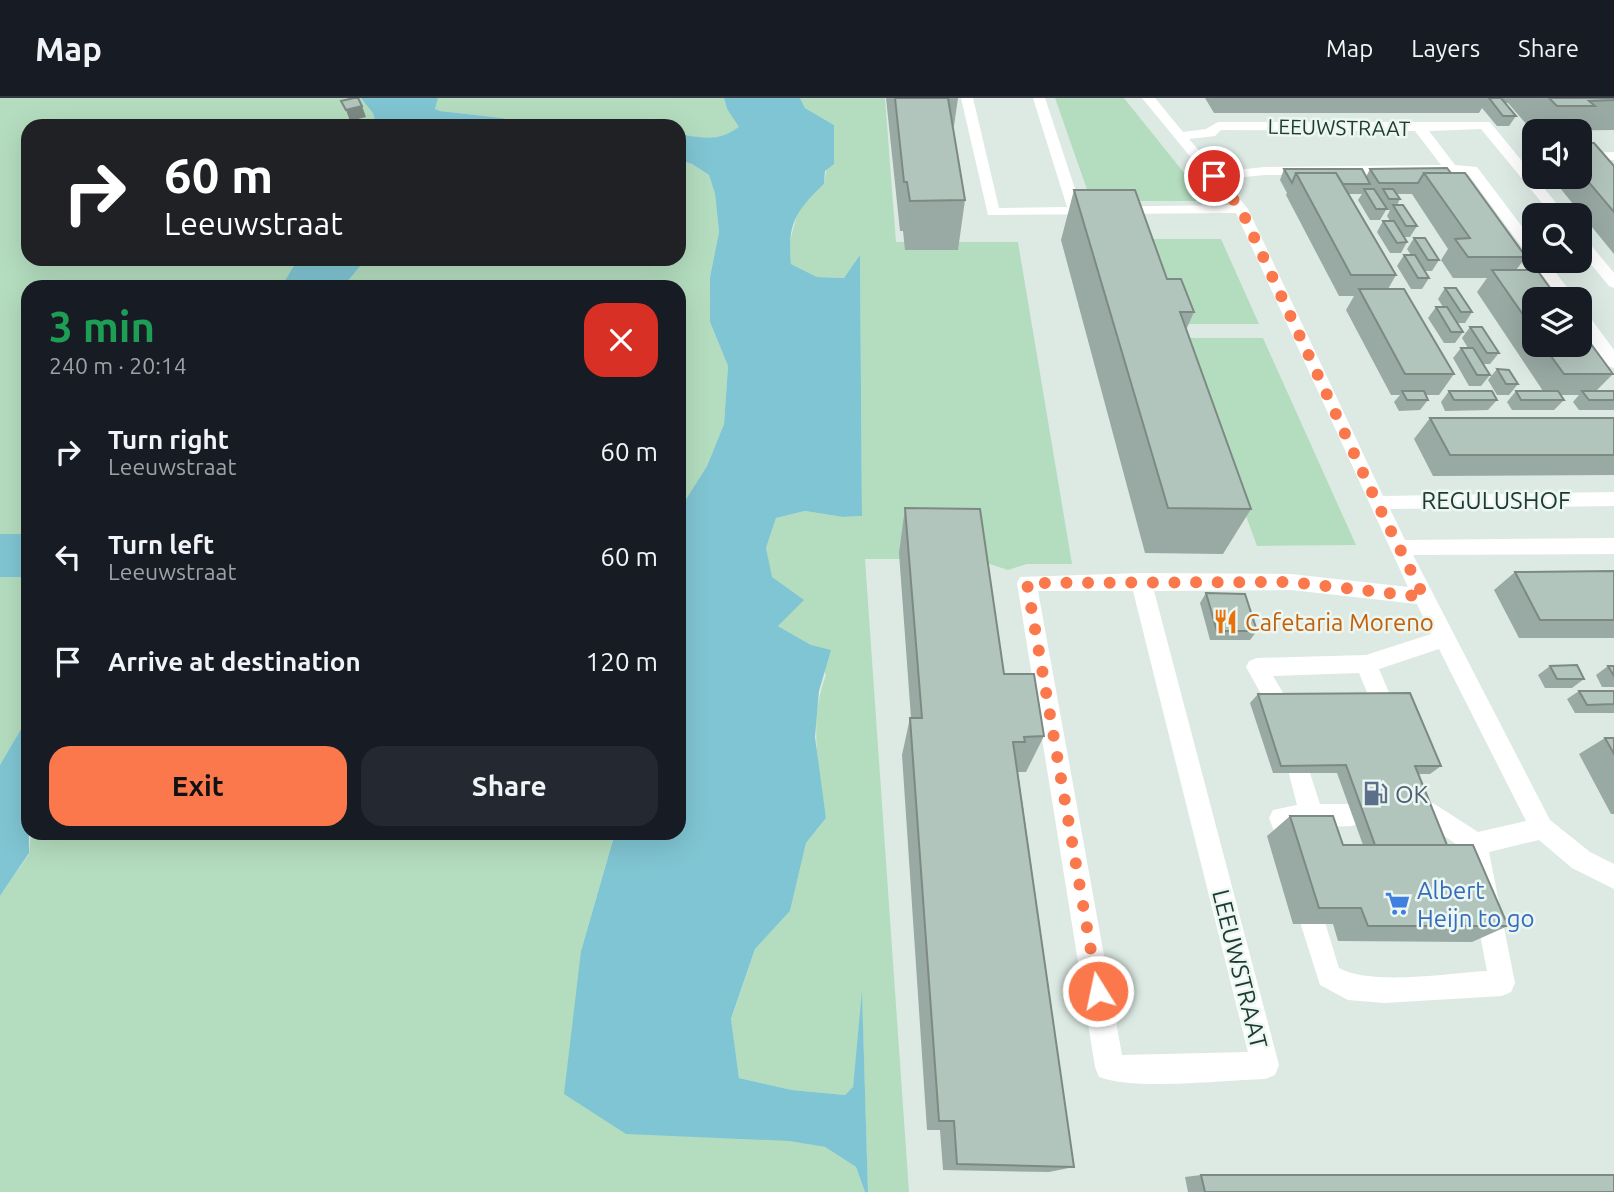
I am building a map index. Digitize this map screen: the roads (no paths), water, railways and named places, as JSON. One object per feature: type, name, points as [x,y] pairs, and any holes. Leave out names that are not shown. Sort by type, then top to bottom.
[{"type":"street","points":[[967,98],[993,212],[1241,209]]},
{"type":"street","points":[[1039,98],[1074,211]]},
{"type":"street","points":[[1148,98],[1241,209],[1377,503],[1542,828],[1581,860],[1614,877]]},
{"type":"street","points":[[1419,127],[1485,125],[1549,203]]},
{"type":"street","name":"LEEUWSTRAAT","points":[[1181,136],[1210,133],[1218,126],[1419,127],[1451,169]]},
{"type":"street","points":[[1592,157],[1614,156]]},
{"type":"street","points":[[1512,158],[1522,158]]},
{"type":"street","points":[[1451,169],[1472,170],[1522,237]]},
{"type":"street","name":"LEEUWSTRAAT","points":[[1214,176],[1265,171],[1451,169]]},
{"type":"street","points":[[1592,256],[1614,283]]},
{"type":"street","points":[[1548,273],[1559,287]]},
{"type":"street","points":[[1592,332],[1614,362]]},
{"type":"street","name":"REGULUSHOF","points":[[1377,503],[1419,500],[1614,499]]},
{"type":"street","name":"REGULUSHOF","points":[[1400,548],[1614,546]]},
{"type":"street","name":"LEEUWSTRAAT","points":[[1142,581],[1265,1065],[1139,1070],[1109,1067],[1027,583],[1142,581],[1290,582],[1424,597]]},
{"type":"street","points":[[1278,703],[1257,667],[1366,664],[1444,639]]},
{"type":"street","points":[[1366,664],[1382,702]]},
{"type":"street","points":[[1300,774],[1312,815]]},
{"type":"street","points":[[1314,925],[1329,976],[1348,987],[1384,990],[1502,984],[1475,844],[1426,807]]},
{"type":"street","points":[[1287,836],[1281,818],[1352,815]]},
{"type":"street","points":[[1475,844],[1542,828]]},
{"type":"water","points":[[361,98],[438,98],[435,109],[440,111],[506,119],[375,119]]},
{"type":"water","points":[[724,98],[800,98],[805,108],[834,125],[834,164],[825,171],[824,184],[800,210],[792,228],[791,264],[817,277],[844,278],[860,255],[862,516],[843,517],[805,511],[776,518],[766,548],[772,577],[804,600],[778,626],[811,645],[831,650],[819,691],[815,737],[826,818],[806,843],[790,911],[755,949],[731,1019],[739,1078],[792,1090],[845,1095],[853,1087],[862,991],[868,1192],[865,1192],[856,1167],[825,1147],[789,1141],[626,1134],[564,1094],[581,951],[613,840],[686,840],[686,499],[707,466],[724,424],[728,366],[710,322],[710,277],[719,232],[715,194],[709,175],[686,162],[686,135],[717,137],[739,127],[727,109]]},
{"type":"water","points":[[294,266],[360,266],[349,280],[285,280]]},
{"type":"water","points":[[0,534],[21,534],[21,577],[0,577]]},
{"type":"water","points":[[21,729],[21,840],[29,840],[29,853],[0,896],[0,765]]},
{"type":"place","name":"Cafetaria Moreno","points":[[1225,622]]},
{"type":"place","name":"OK","points":[[1375,794]]},
{"type":"place","name":"Albert Heijn to go","points":[[1397,904]]}]
